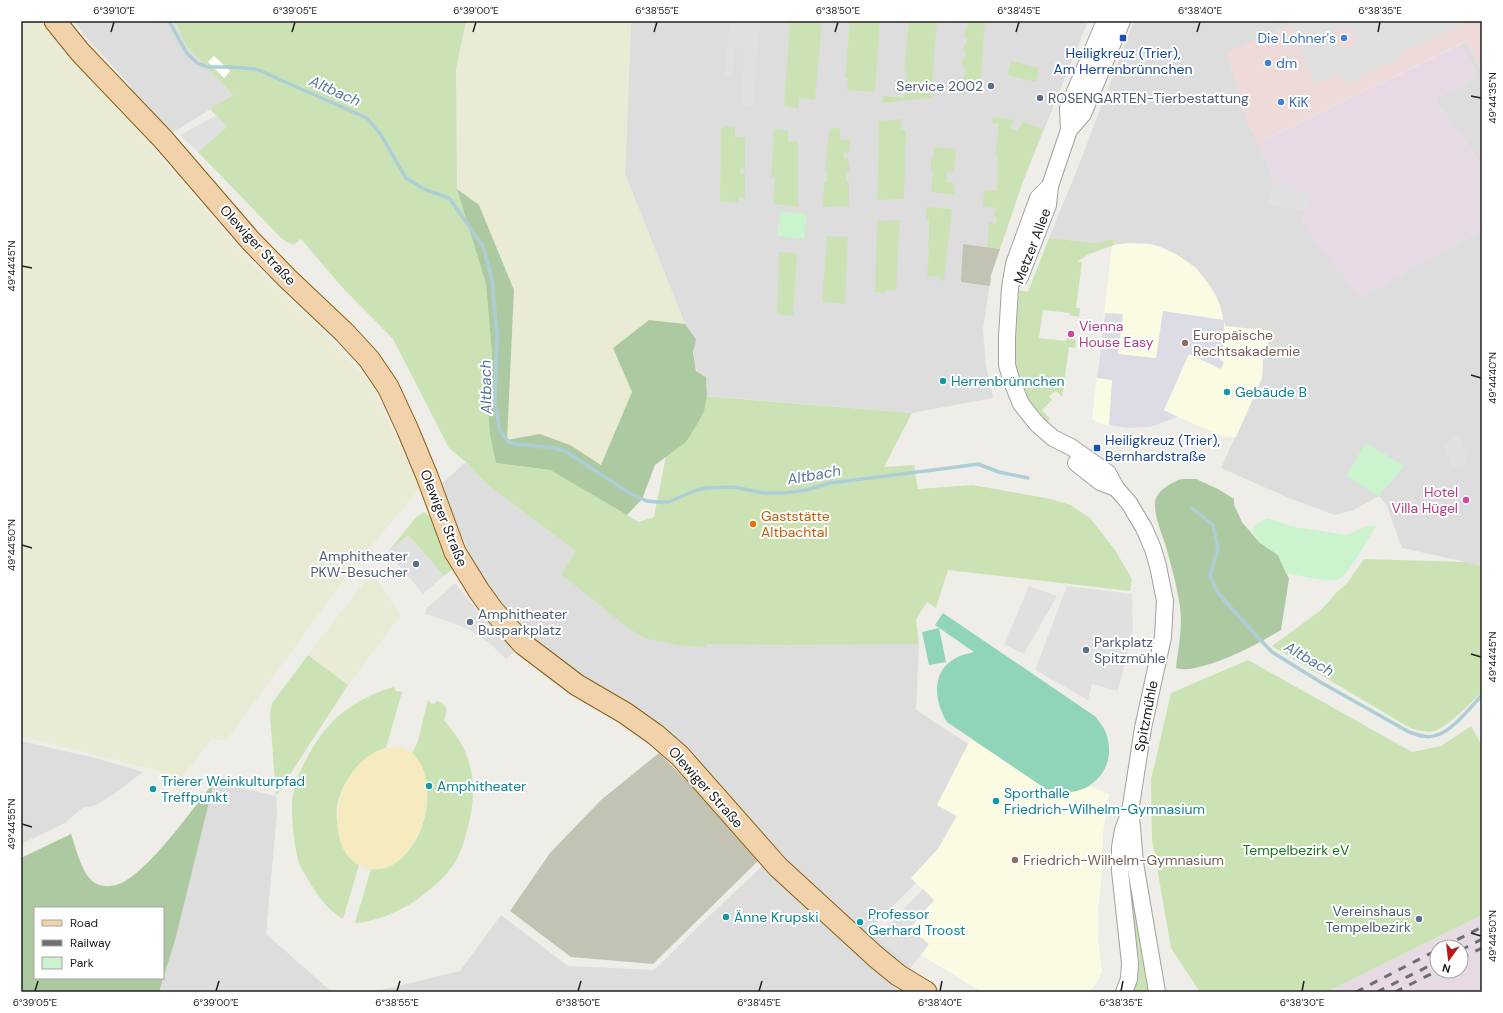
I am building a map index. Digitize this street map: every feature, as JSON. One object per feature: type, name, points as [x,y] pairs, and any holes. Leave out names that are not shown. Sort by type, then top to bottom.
[{"type":"main road","name":"Olewiger Straße","points":[[55,21],[80,52],[178,157],[250,240],[287,278],[344,332],[369,359],[388,387],[407,428],[427,476],[455,552],[465,571],[488,603],[523,644],[577,686],[625,714],[656,735],[680,756],[778,867],[876,957],[898,975],[926,992]]},
{"type":"street","name":"Metzer Allee","points":[[1070,130],[1068,108],[1106,21]]},
{"type":"street","name":"Metzer Allee","points":[[1116,488],[1100,482],[1065,454],[1053,438],[1029,416],[1015,392],[1008,365],[1006,344],[1012,275],[1018,252],[1038,198],[1050,186],[1070,130],[1083,114],[1122,21]]},
{"type":"street","name":"Spitzmühle","points":[[1116,488],[1134,510],[1149,539],[1158,566],[1165,602],[1163,637],[1143,728],[1130,812],[1123,830],[1119,860],[1130,963],[1129,979],[1124,992]]},
{"type":"street","name":"Spitzmühle","points":[[1130,812],[1132,820],[1135,863],[1157,992]]},
{"type":"shaded area","points":[[21,21],[41,21],[64,50],[152,147],[250,261],[327,336],[367,379],[381,405],[420,488],[348,574],[226,741],[213,738],[182,777],[21,736]]},
{"type":"shaded area","points":[[74,21],[175,21],[186,46],[233,95],[169,135],[140,104],[130,85],[84,35]]},
{"type":"shaded area","points":[[466,21],[631,21],[625,174],[685,324],[649,320],[613,348],[632,392],[601,465],[570,445],[540,434],[507,440],[514,290],[479,205],[457,189],[456,69]]},
{"type":"shaded area","points":[[631,21],[1088,21],[1022,184],[991,275],[983,329],[986,366],[993,398],[912,413],[707,396],[706,377],[697,371],[694,360],[694,345],[696,338],[685,324],[625,174]]},
{"type":"shaded area","points":[[730,21],[760,21],[753,106],[741,105],[745,49],[735,48],[732,77],[725,76]]},
{"type":"shaded area","points":[[1134,21],[1288,21],[1290,25],[1227,53],[1247,121],[1274,181],[1311,195],[1360,297],[1482,230],[1482,566],[1402,548],[1386,504],[1379,496],[1353,510],[1335,515],[1289,498],[1221,468],[1262,378],[1263,355],[1272,332],[1225,326],[1215,294],[1196,268],[1185,260],[1160,247],[1129,243],[1114,245],[1115,239],[1096,243],[1049,238],[1077,170]]},
{"type":"shaded area","points":[[1288,21],[1482,21],[1482,72],[1466,41],[1258,143],[1247,121],[1227,53],[1289,25]]},
{"type":"shaded area","points":[[1288,21],[1465,21],[1450,31],[1399,54],[1400,58],[1379,67],[1350,83],[1343,81],[1339,73],[1314,84],[1292,34],[1294,33]],"holes":[[[1349,26],[1357,45],[1342,52],[1333,33]]]},
{"type":"shaded area","points":[[1466,41],[1482,72],[1482,165],[1434,99],[1478,76],[1461,44]]},
{"type":"shaded area","points":[[1461,44],[1478,76],[1434,99],[1482,165],[1482,230],[1360,297],[1301,223],[1311,195],[1274,181],[1258,143]]},
{"type":"shaded area","points":[[217,115],[227,127],[198,152],[180,135]]},
{"type":"shaded area","points":[[1274,181],[1311,195],[1305,211],[1267,205]]},
{"type":"shaded area","name":"Europäische Rechtsakademie","points":[[1129,243],[1151,244],[1160,247],[1176,254],[1196,268],[1215,294],[1225,326],[1273,331],[1263,355],[1262,378],[1236,437],[1222,436],[1178,417],[1150,427],[1128,428],[1101,424],[1092,419],[1112,245]]},
{"type":"shaded area","points":[[963,244],[1000,249],[991,275],[990,286],[961,282]]},
{"type":"shaded area","points":[[1163,311],[1224,320],[1224,342],[1220,360],[1224,362],[1221,369],[1189,354],[1164,410],[1178,417],[1150,427],[1128,428],[1109,425],[1112,380],[1097,378],[1105,313],[1123,314],[1118,354],[1156,358]]},
{"type":"shaded area","points":[[1458,434],[1467,457],[1466,461],[1460,467],[1453,466],[1444,447]]},
{"type":"shaded area","points":[[466,462],[488,485],[576,551],[562,574],[684,646],[706,647],[707,644],[919,644],[916,710],[968,744],[937,805],[957,815],[938,849],[911,878],[916,883],[869,930],[912,966],[896,988],[901,992],[373,992],[460,971],[501,915],[568,966],[654,970],[777,852],[704,771],[658,723],[622,702],[538,647],[491,592],[474,563],[441,484]]},
{"type":"shaded area","name":"Amphitheater PKW-Besucher","points":[[408,535],[444,576],[423,594],[388,552]]},
{"type":"shaded area","points":[[372,572],[401,615],[348,685],[308,655]]},
{"type":"shaded area","name":"Amphitheater Busparkplatz","points":[[455,583],[490,625],[497,629],[517,649],[506,659],[489,643],[468,629],[425,614],[427,608]]},
{"type":"shaded area","points":[[1029,586],[1057,596],[1024,654],[1004,644]]},
{"type":"shaded area","name":"Parkplatz Spitzmühle","points":[[1067,586],[1132,594],[1133,630],[1118,691],[1092,684],[1088,700],[1035,670]]},
{"type":"shaded area","name":"Friedrich-Wilhelm-Gymnasium","points":[[971,739],[1046,789],[1053,791],[1083,790],[1090,786],[1109,794],[1103,833],[1102,871],[1098,910],[1098,937],[1102,972],[1096,984],[1089,992],[982,992],[921,955],[929,944],[910,928],[934,900],[911,878],[938,849],[957,816],[937,805]]},
{"type":"shaded area","points":[[21,741],[99,759],[143,772],[111,796],[94,806],[82,808],[65,823],[21,844]]},
{"type":"shaded area","points":[[659,753],[695,789],[758,861],[653,964],[571,957],[510,911],[550,853],[601,800]]},
{"type":"shaded area","points":[[214,782],[276,796],[277,813],[266,934],[332,992],[159,992],[176,937]]},
{"type":"shaded area","points":[[923,889],[934,900],[910,928],[929,944],[912,966],[877,937]]},
{"type":"shaded area","points":[[1482,915],[1482,992],[1327,992],[1429,941],[1429,979],[1469,979],[1469,939],[1434,939]]},
{"type":"green space","points":[[175,21],[466,21],[456,69],[457,189],[486,284],[492,355],[488,406],[490,436],[496,463],[550,470],[639,522],[654,517],[678,394],[912,413],[884,467],[914,465],[918,489],[972,485],[1046,498],[1071,505],[1090,518],[1115,550],[1132,579],[1130,591],[948,570],[936,608],[927,602],[916,619],[919,644],[707,644],[706,647],[684,646],[647,639],[628,628],[561,574],[576,551],[488,485],[466,462],[449,448],[393,339],[342,287],[301,239],[293,245],[282,239],[198,152],[226,127],[210,109],[233,95],[186,46]]},
{"type":"green space","points":[[790,21],[822,21],[815,100],[799,98],[799,109],[784,106]]},
{"type":"green space","points":[[850,21],[880,21],[875,92],[847,90],[848,78],[845,78]]},
{"type":"green space","points":[[909,21],[937,21],[931,98],[882,103],[883,96],[904,98],[907,71],[904,71]]},
{"type":"green space","points":[[966,21],[985,21],[980,91],[966,91],[966,95],[961,95],[962,89],[964,89],[964,83],[962,83],[963,76],[965,76],[966,70],[963,69],[964,65],[962,64],[963,57],[966,57],[966,52],[963,51],[964,44],[967,44],[967,38],[964,38],[965,28],[968,28]]},
{"type":"green space","points":[[1011,61],[1039,68],[1036,82],[1008,75]]},
{"type":"green space","points":[[993,117],[1014,120],[1010,128],[1017,131],[1023,122],[1043,129],[1022,184],[1000,249],[987,247],[989,222],[996,224],[997,217],[994,216],[996,208],[983,206],[984,190],[997,191],[998,156],[995,156],[999,124],[992,123]]},
{"type":"green space","points":[[902,119],[901,130],[906,130],[904,199],[877,200],[878,121]]},
{"type":"green space","points":[[724,126],[735,127],[735,137],[745,137],[745,169],[740,169],[740,174],[745,174],[745,198],[739,197],[739,203],[720,201],[721,128]]},
{"type":"green space","points":[[840,128],[840,140],[850,139],[850,153],[844,152],[843,158],[848,159],[850,172],[846,173],[846,182],[849,182],[849,206],[823,207],[824,183],[827,182],[827,171],[825,170],[829,129]]},
{"type":"green space","points":[[774,129],[788,131],[788,141],[798,142],[798,207],[773,204],[775,178],[771,178]]},
{"type":"green space","points":[[934,147],[956,149],[954,172],[947,171],[946,182],[954,183],[955,195],[931,192],[933,171],[931,170],[931,159],[933,158]]},
{"type":"green space","points":[[457,189],[479,205],[514,290],[507,440],[540,434],[570,445],[601,465],[632,392],[613,348],[649,320],[685,324],[696,339],[693,353],[696,371],[706,377],[707,396],[704,411],[686,442],[655,465],[642,499],[627,515],[550,470],[496,463],[490,436],[488,406],[492,355],[486,284]]},
{"type":"green space","points":[[926,207],[952,209],[944,281],[940,280],[940,277],[927,276],[929,219],[926,218]]},
{"type":"green space","points":[[780,211],[807,214],[804,239],[777,236]]},
{"type":"green space","points":[[900,220],[896,291],[886,290],[885,293],[875,292],[877,221]]},
{"type":"green space","points":[[827,236],[848,237],[845,304],[822,302]]},
{"type":"green space","points":[[1049,238],[1096,243],[1115,239],[1114,245],[1089,254],[1077,262],[1082,262],[1076,308],[1080,308],[1079,317],[1069,315],[1070,313],[1043,310],[1039,338],[1066,341],[1067,338],[1076,340],[1075,348],[1069,347],[1062,397],[1056,391],[1049,396],[1052,400],[1042,410],[1050,419],[1046,424],[1032,409],[1014,372],[1015,309],[1019,290],[1028,292]]},
{"type":"green space","points":[[779,252],[797,253],[793,316],[777,314]]},
{"type":"green space","points":[[1366,443],[1404,466],[1379,496],[1346,476]]},
{"type":"green space","points":[[1182,479],[1196,479],[1218,489],[1234,499],[1234,505],[1242,522],[1259,542],[1278,555],[1289,579],[1281,630],[1234,655],[1214,663],[1186,669],[1176,668],[1181,630],[1180,607],[1174,575],[1158,523],[1155,507],[1156,498],[1162,490],[1170,484]]},
{"type":"green space","points":[[424,512],[430,517],[453,569],[444,576],[408,535],[388,552],[416,517]]},
{"type":"green space","points":[[1268,518],[1294,527],[1347,535],[1367,526],[1376,526],[1358,557],[1346,573],[1341,578],[1336,580],[1324,580],[1286,573],[1278,555],[1259,542],[1252,530],[1257,523]]},
{"type":"green space","points":[[1364,559],[1466,562],[1482,566],[1482,692],[1452,720],[1439,729],[1428,732],[1410,728],[1272,646],[1320,611],[1347,583]]},
{"type":"green space","points":[[943,613],[1096,717],[1106,733],[1109,747],[1108,760],[1103,772],[1096,781],[1085,788],[1073,792],[1060,792],[1046,789],[947,722],[940,706],[937,689],[941,672],[946,665],[954,659],[974,652],[935,625]]},
{"type":"green space","points":[[939,628],[946,662],[929,665],[922,632]]},
{"type":"green space","points":[[308,655],[348,685],[276,796],[270,714],[272,703]]},
{"type":"green space","name":"Tempelbezirk eV","points":[[1248,660],[1412,752],[1441,746],[1471,726],[1482,746],[1482,915],[1434,939],[1429,939],[1429,941],[1327,992],[1200,992],[1171,948],[1152,839],[1151,780],[1171,693]]},
{"type":"green space","points":[[394,687],[396,691],[402,692],[386,748],[376,752],[358,767],[350,776],[339,798],[337,809],[338,825],[355,863],[359,865],[343,919],[322,901],[300,866],[293,828],[292,801],[295,785],[299,773],[311,750],[334,720],[347,709],[367,697]]},
{"type":"green space","points":[[428,700],[432,704],[436,703],[437,701],[441,702],[445,706],[446,714],[444,720],[461,743],[470,767],[473,797],[468,827],[463,843],[453,866],[431,889],[412,903],[392,913],[370,921],[355,923],[371,869],[384,868],[401,858],[411,847],[424,821],[427,792],[425,778],[420,765],[412,754],[418,741]]},
{"type":"green space","points":[[214,782],[176,937],[164,976],[164,907],[34,907],[34,979],[163,979],[159,992],[21,992],[21,858],[71,834],[80,861],[90,879],[95,883],[104,886],[113,886],[130,878],[143,867],[183,823]]},
{"type":"green space","points":[[1127,861],[1153,992],[1133,992],[1138,975],[1139,959],[1129,895]]},
{"type":"sand","points":[[397,747],[414,754],[423,770],[427,790],[425,813],[418,835],[406,853],[391,866],[372,869],[354,862],[343,848],[338,828],[339,806],[345,784],[358,766],[375,752]]},
{"type":"pier","points":[[214,56],[230,71],[224,78],[208,62]]},
{"type":"waterway","name":"Altbach","points":[[169,21],[186,52],[197,63],[207,67],[256,69],[367,118],[381,135],[406,178],[424,189],[449,198],[483,246],[492,280],[497,334],[495,403],[500,431],[509,442],[554,448],[565,451],[631,494],[647,501],[657,502],[668,502],[697,490],[706,488],[734,487],[763,493],[784,493],[807,490],[830,483],[978,464],[999,472],[1028,478]]},
{"type":"waterway","name":"Altbach","points":[[1192,508],[1213,525],[1218,548],[1210,576],[1218,593],[1272,652],[1322,683],[1409,732],[1423,736],[1434,736],[1449,728],[1461,718],[1482,695]]},
{"type":"railway","points":[[1459,939],[1482,927]]},
{"type":"railway","points":[[1469,946],[1482,939]]},
{"type":"railway","points":[[1469,954],[1482,948]]},
{"type":"railway","points":[[1356,992],[1429,954]]},
{"type":"railway","points":[[1377,992],[1429,966]]},
{"type":"railway","points":[[1395,992],[1429,975]]},
{"type":"place","name":"Heiligkreuz (Trier), Am Herrenbrünnchen","points":[[1123,38]]},
{"type":"place","name":"Die Lohner's","points":[[1344,38]]},
{"type":"place","name":"dm","points":[[1268,63]]},
{"type":"place","name":"Service 2002","points":[[991,86]]},
{"type":"place","name":"ROSENGARTEN-Tierbestattung","points":[[1040,98]]},
{"type":"place","name":"KiK","points":[[1281,102]]},
{"type":"place","name":"Vienna House Easy","points":[[1071,334]]},
{"type":"place","name":"Europäische Rechtsakademie","points":[[1185,343]]},
{"type":"place","name":"Herrenbrünnchen","points":[[943,381]]},
{"type":"place","name":"Gebäude B","points":[[1227,392]]},
{"type":"place","name":"Heiligkreuz (Trier), Bernhardstraße","points":[[1097,448]]},
{"type":"place","name":"Hotel Villa Hügel","points":[[1466,500]]},
{"type":"place","name":"Gaststätte Altbachtal","points":[[753,524]]},
{"type":"place","name":"Amphitheater PKW-Besucher","points":[[416,564]]},
{"type":"place","name":"Amphitheater Busparkplatz","points":[[470,622]]},
{"type":"place","name":"Parkplatz Spitzmühle","points":[[1086,650]]},
{"type":"place","name":"Amphitheater","points":[[429,786]]},
{"type":"place","name":"Trierer Weinkulturpfad Treffpunkt","points":[[153,789]]},
{"type":"place","name":"Sporthalle Friedrich-Wilhelm-Gymnasium","points":[[996,801]]},
{"type":"place","name":"Friedrich-Wilhelm-Gymnasium","points":[[1015,860]]},
{"type":"place","name":"Änne Krupski","points":[[726,917]]},
{"type":"place","name":"Vereinshaus Tempelbezirk","points":[[1419,919]]},
{"type":"place","name":"Professor Gerhard Troost","points":[[860,922]]}]
